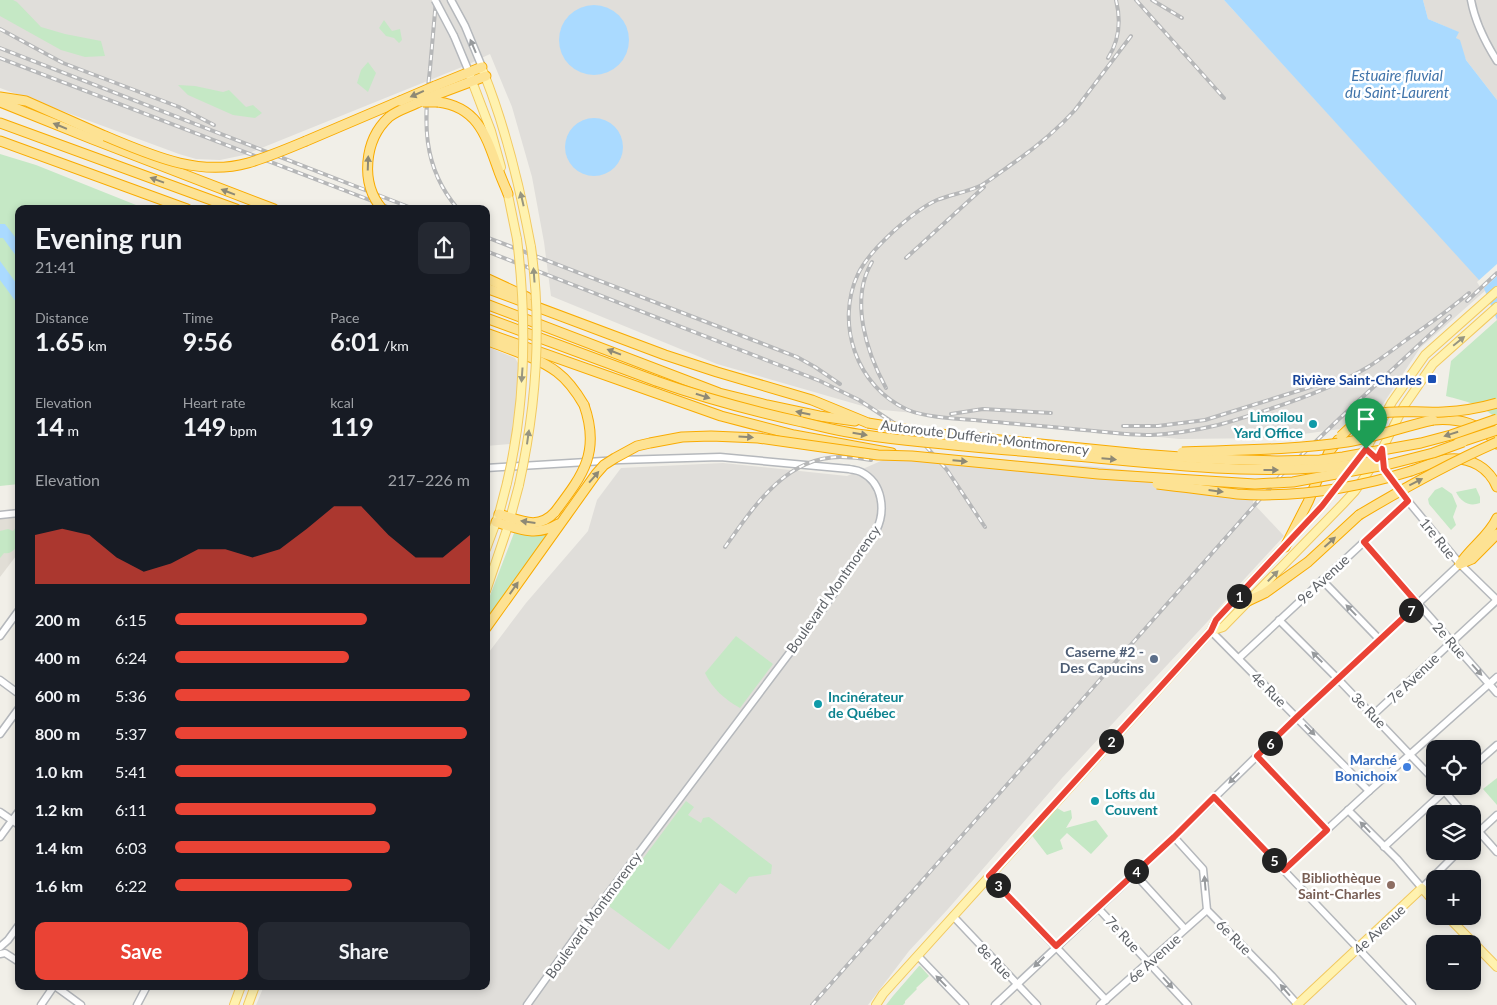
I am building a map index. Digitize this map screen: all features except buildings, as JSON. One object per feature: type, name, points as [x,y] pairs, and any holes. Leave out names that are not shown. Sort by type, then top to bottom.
[{"type":"highway","points":[[0,97],[26,101],[149,155],[172,162],[202,167],[228,167],[247,163],[437,94],[471,76],[484,72]]},
{"type":"highway","points":[[380,205],[374,194],[367,165],[368,155],[377,132],[391,116],[402,109],[418,103],[428,102],[437,94]]},
{"type":"highway","points":[[437,94],[462,108],[474,118],[487,137],[508,194]]},
{"type":"highway","points":[[0,102],[264,205]]},
{"type":"highway","points":[[0,123],[225,205]]},
{"type":"highway","points":[[0,141],[176,205]]},
{"type":"highway","points":[[490,280],[600,330]]},
{"type":"highway","points":[[490,289],[665,355],[812,400],[868,423]]},
{"type":"highway","name":"Autoroute Dufferin-Montmorency","points":[[490,306],[719,393],[818,416],[930,433],[1208,460],[1320,460],[1421,443],[1451,435],[1497,418]]},
{"type":"highway","name":"Autoroute Dufferin-Montmorency","points":[[490,319],[656,381],[724,403],[773,416],[863,435],[1171,465],[1240,470],[1298,470],[1388,459],[1463,442],[1497,430]]},
{"type":"highway","points":[[490,334],[720,416],[794,435],[912,456]]},
{"type":"highway","points":[[490,342],[546,365],[558,372],[568,382],[584,405],[590,430],[588,456],[584,470],[555,512],[546,521],[532,524],[510,522]]},
{"type":"highway","points":[[1285,547],[1308,502],[1329,452],[1341,436],[1356,423],[1364,418],[1383,412],[1443,412],[1497,403]]},
{"type":"highway","points":[[1140,454],[1318,446],[1350,441],[1433,420],[1452,420],[1471,424],[1492,436],[1497,443],[1450,464],[1359,515],[1308,562],[1265,593],[1248,601]]},
{"type":"highway","points":[[490,622],[587,485],[604,466],[626,451],[644,444],[663,440],[711,436],[758,438],[878,455],[912,456],[1098,474],[1255,484],[1292,482],[1413,459],[1463,442]]},
{"type":"highway","points":[[1098,474],[1132,481],[1239,494],[1277,494],[1314,492],[1372,482],[1450,459],[1468,461],[1480,466],[1491,476],[1497,487]]},
{"type":"highway","points":[[497,518],[530,532],[537,532],[549,529],[564,518]]},
{"type":"highway","points":[[1460,564],[1466,554],[1489,532],[1497,518]]},
{"type":"highway","points":[[1460,564],[1472,559],[1497,534]]},
{"type":"main road","points":[[484,72],[501,119],[524,210],[531,247],[536,312],[535,360],[529,429],[510,522],[490,579]]},
{"type":"main road","points":[[471,76],[491,131],[508,194],[517,239],[523,309],[522,368],[516,433],[507,483],[490,538]]},
{"type":"main road","points":[[876,1005],[883,994],[1211,631],[1216,620],[1322,506],[1366,449],[1392,402],[1425,355],[1497,291]]},
{"type":"main road","points":[[1211,631],[1223,627],[1355,491],[1377,459],[1404,406],[1432,364],[1497,307]]},
{"type":"main road","points":[[1382,449],[1384,469]]},
{"type":"main road","points":[[1422,888],[1426,893]]},
{"type":"main road","name":"4e Avenue","points":[[1298,1005],[1422,888]]},
{"type":"main road","points":[[1456,925],[1497,967]]},
{"type":"main road","points":[[234,1005],[240,990]]},
{"type":"main road","points":[[248,1005],[254,990]]},
{"type":"street","points":[[435,0],[454,36],[471,76]]},
{"type":"street","points":[[451,0],[484,72]]},
{"type":"street","points":[[1471,0],[1474,14],[1482,33],[1497,61]]},
{"type":"street","name":"1re Rue","points":[[1366,449],[1377,459],[1408,501],[1460,564],[1497,600]]},
{"type":"street","name":"Boulevard Montmorency","points":[[490,468],[620,460],[720,457],[751,459],[850,469],[861,472],[871,479],[878,490],[882,502],[880,523],[876,531],[825,606],[577,935],[527,1005]]},
{"type":"street","name":"9e Avenue","points":[[1239,658],[1408,501]]},
{"type":"street","points":[[0,515],[15,513]]},
{"type":"street","name":"2e Rue","points":[[1364,542],[1497,693]]},
{"type":"street","points":[[995,1005],[1460,564]]},
{"type":"street","points":[[1322,580],[1380,640]]},
{"type":"street","name":"7e Avenue","points":[[1373,715],[1497,600]]},
{"type":"street","points":[[0,636],[15,615]]},
{"type":"street","name":"3e Rue","points":[[1279,620],[1426,771]]},
{"type":"street","name":"4e Rue","points":[[1211,631],[1369,791]]},
{"type":"street","points":[[1284,870],[1497,677]]},
{"type":"street","points":[[0,680],[15,691]]},
{"type":"street","points":[[0,734],[15,713]]},
{"type":"street","points":[[1481,758],[1497,745]]},
{"type":"street","points":[[1257,756],[1327,830]]},
{"type":"street","points":[[1384,847],[1436,795]]},
{"type":"street","points":[[1447,795],[1456,805]]},
{"type":"street","points":[[1214,797],[1412,1005]]},
{"type":"street","points":[[1348,810],[1397,859],[1422,888]]},
{"type":"street","points":[[0,812],[15,823]]},
{"type":"street","points":[[1481,831],[1497,815]]},
{"type":"street","points":[[0,837],[15,817]]},
{"type":"street","points":[[1481,833],[1497,852]]},
{"type":"street","name":"6e Rue","points":[[1174,837],[1204,869],[1207,910],[1298,1005]]},
{"type":"street","name":"4e Avenue","points":[[1422,888],[1450,860]]},
{"type":"street","points":[[1134,873],[1185,929]]},
{"type":"street","points":[[989,876],[1106,1000]]},
{"type":"street","name":"7e Rue","points":[[1098,908],[1188,1005]]},
{"type":"street","name":"6e Avenue","points":[[1100,1005],[1207,910]]},
{"type":"street","name":"8e Rue","points":[[953,916],[1037,1005]]},
{"type":"street","points":[[15,931],[1,950],[15,959]]},
{"type":"street","points":[[918,956],[965,1005]]},
{"type":"street","points":[[41,1005],[51,990]]},
{"type":"street","points":[[59,990],[81,1005]]},
{"type":"street","points":[[137,1005],[145,990]]},
{"type":"shaded area","points":[[0,0],[1224,0],[1483,283],[1486,290],[1420,348],[1381,407],[1362,411],[1340,429],[1274,438],[1179,439],[873,409],[717,364],[551,296],[544,242],[532,177],[512,107],[490,54],[244,155],[220,160],[196,159],[0,88]]},
{"type":"shaded area","points":[[1423,0],[1497,0],[1497,100],[1466,60],[1456,38],[1458,32],[1428,19]]},
{"type":"shaded area","points":[[490,348],[515,358],[521,368],[515,433],[510,444],[490,446]]},
{"type":"shaded area","points":[[901,452],[1099,467],[1255,484],[1253,503],[1284,536],[1209,620],[1062,778],[909,951],[868,1005],[256,1005],[262,990],[490,990],[490,651],[526,603],[588,531],[597,500],[621,468],[723,463],[847,476]]},
{"type":"shaded area","points":[[15,513],[15,557],[0,577],[0,515]]},
{"type":"green space","points":[[0,0],[13,0],[17,2],[41,27],[101,41],[105,56],[85,57],[61,50],[0,16]]},
{"type":"green space","points":[[384,20],[392,31],[400,29],[402,40],[399,43],[394,38],[386,36],[379,28]]},
{"type":"green space","points":[[368,62],[376,73],[368,92],[357,83],[361,70]]},
{"type":"green space","points":[[178,85],[195,86],[223,92],[229,90],[246,107],[253,105],[262,113],[255,118],[233,115],[188,95]]},
{"type":"green space","points":[[0,154],[36,165],[136,205],[15,205],[15,484],[0,486]]},
{"type":"green space","points":[[1497,320],[1497,420],[1480,407],[1446,396],[1451,361]]},
{"type":"green space","points":[[1442,487],[1452,494],[1457,506],[1453,517],[1456,525],[1451,530],[1429,504],[1428,499],[1435,490]]},
{"type":"green space","points":[[1476,488],[1480,497],[1480,503],[1476,504],[1466,503],[1456,492]]},
{"type":"green space","points":[[15,528],[15,548],[11,552],[4,553],[0,558],[0,531],[8,529],[13,531]]},
{"type":"green space","points":[[549,532],[551,534],[490,618],[490,596],[514,533],[535,535]]},
{"type":"green space","points":[[736,636],[773,664],[740,708],[729,701],[711,684],[705,673]]},
{"type":"green space","points":[[1497,778],[1497,805],[1483,789]]},
{"type":"green space","points":[[686,801],[694,807],[688,815],[701,823],[703,818],[709,817],[772,865],[771,874],[749,877],[736,894],[720,883],[669,950],[610,907],[609,904]]},
{"type":"green space","points":[[1057,808],[1064,812],[1071,810],[1072,818],[1066,828],[1096,820],[1108,836],[1091,854],[1067,833],[1060,840],[1063,849],[1047,855],[1030,833]]},
{"type":"green space","points":[[919,966],[929,976],[916,988],[903,1005],[886,1005],[893,996]]},
{"type":"water","name":"Estuaire fluvial du Saint-Laurent","points":[[1224,0],[1423,0],[1428,19],[1459,32],[1456,38],[1460,40],[1466,60],[1497,100],[1497,320],[1479,280]]},
{"type":"water","points":[[594,5],[607,8],[619,15],[626,27],[629,40],[626,53],[619,65],[607,72],[594,75],[581,72],[569,65],[562,53],[559,40],[562,27],[569,15],[581,8]]},
{"type":"water","points":[[588,118],[600,118],[615,126],[623,141],[623,153],[615,168],[600,176],[588,176],[573,168],[565,153],[565,141],[573,126]]},
{"type":"water","points":[[0,224],[5,224],[15,237],[15,254],[3,238],[0,238]]},
{"type":"water","points":[[0,261],[15,282],[15,301],[0,280]]},
{"type":"pier","points":[[1497,264],[1497,276],[1482,290],[1477,282]]},
{"type":"railway","points":[[436,0],[426,125],[431,160],[446,193],[455,205]]},
{"type":"railway","points":[[1108,58],[1115,45],[1118,30],[1116,0]]},
{"type":"railway","points":[[1136,0],[1224,98]]},
{"type":"railway","points":[[1152,0],[1182,18]]},
{"type":"railway","points":[[0,29],[63,63],[179,107],[214,125]]},
{"type":"railway","points":[[1131,36],[1075,110],[1045,139],[982,185],[927,205],[882,242],[864,264],[851,293],[850,332],[855,352],[863,370],[875,386],[890,400],[916,413],[946,418],[1132,434],[1176,433],[1210,427],[1310,395],[1345,379],[1383,357],[1469,293]]},
{"type":"railway","points":[[0,48],[404,205]]},
{"type":"railway","points":[[0,58],[383,205]]},
{"type":"railway","points":[[906,258],[984,187]]},
{"type":"railway","points":[[490,239],[797,357],[840,384]]},
{"type":"railway","points":[[490,253],[820,381],[859,400],[924,444],[947,470],[985,527]]},
{"type":"railway","points":[[872,262],[865,277],[861,309],[867,343],[886,388]]},
{"type":"railway","points":[[1467,301],[1497,273]]},
{"type":"railway","points":[[812,1005],[1283,473],[1450,316]]},
{"type":"railway","points":[[1123,426],[1158,426],[1205,420],[1317,385]]},
{"type":"railway","points":[[951,414],[983,409],[1051,413]]},
{"type":"railway","points":[[725,547],[759,501],[787,475],[820,459],[840,457],[871,460]]},
{"type":"place","name":"Rivière Saint-Charles","points":[[1432,379]]},
{"type":"place","name":"Limoilou Yard Office","points":[[1313,424]]},
{"type":"place","name":"Caserne #2 - Des Capucins","points":[[1154,659]]},
{"type":"place","name":"Incinérateur de Québec","points":[[818,704]]},
{"type":"place","name":"Marché Bonichoix","points":[[1407,767]]},
{"type":"place","name":"Lofts du Couvent","points":[[1095,801]]},
{"type":"place","name":"Bibliothèque Saint-Charles","points":[[1391,885]]},
{"type":"route","points":[[1366,449],[1377,459],[1382,449],[1384,469],[1408,501],[1364,542],[1418,604],[1257,756],[1327,830],[1284,870],[1214,797],[1174,837],[1056,946],[989,876],[1211,631],[1216,620],[1322,506],[1366,449]]}]
